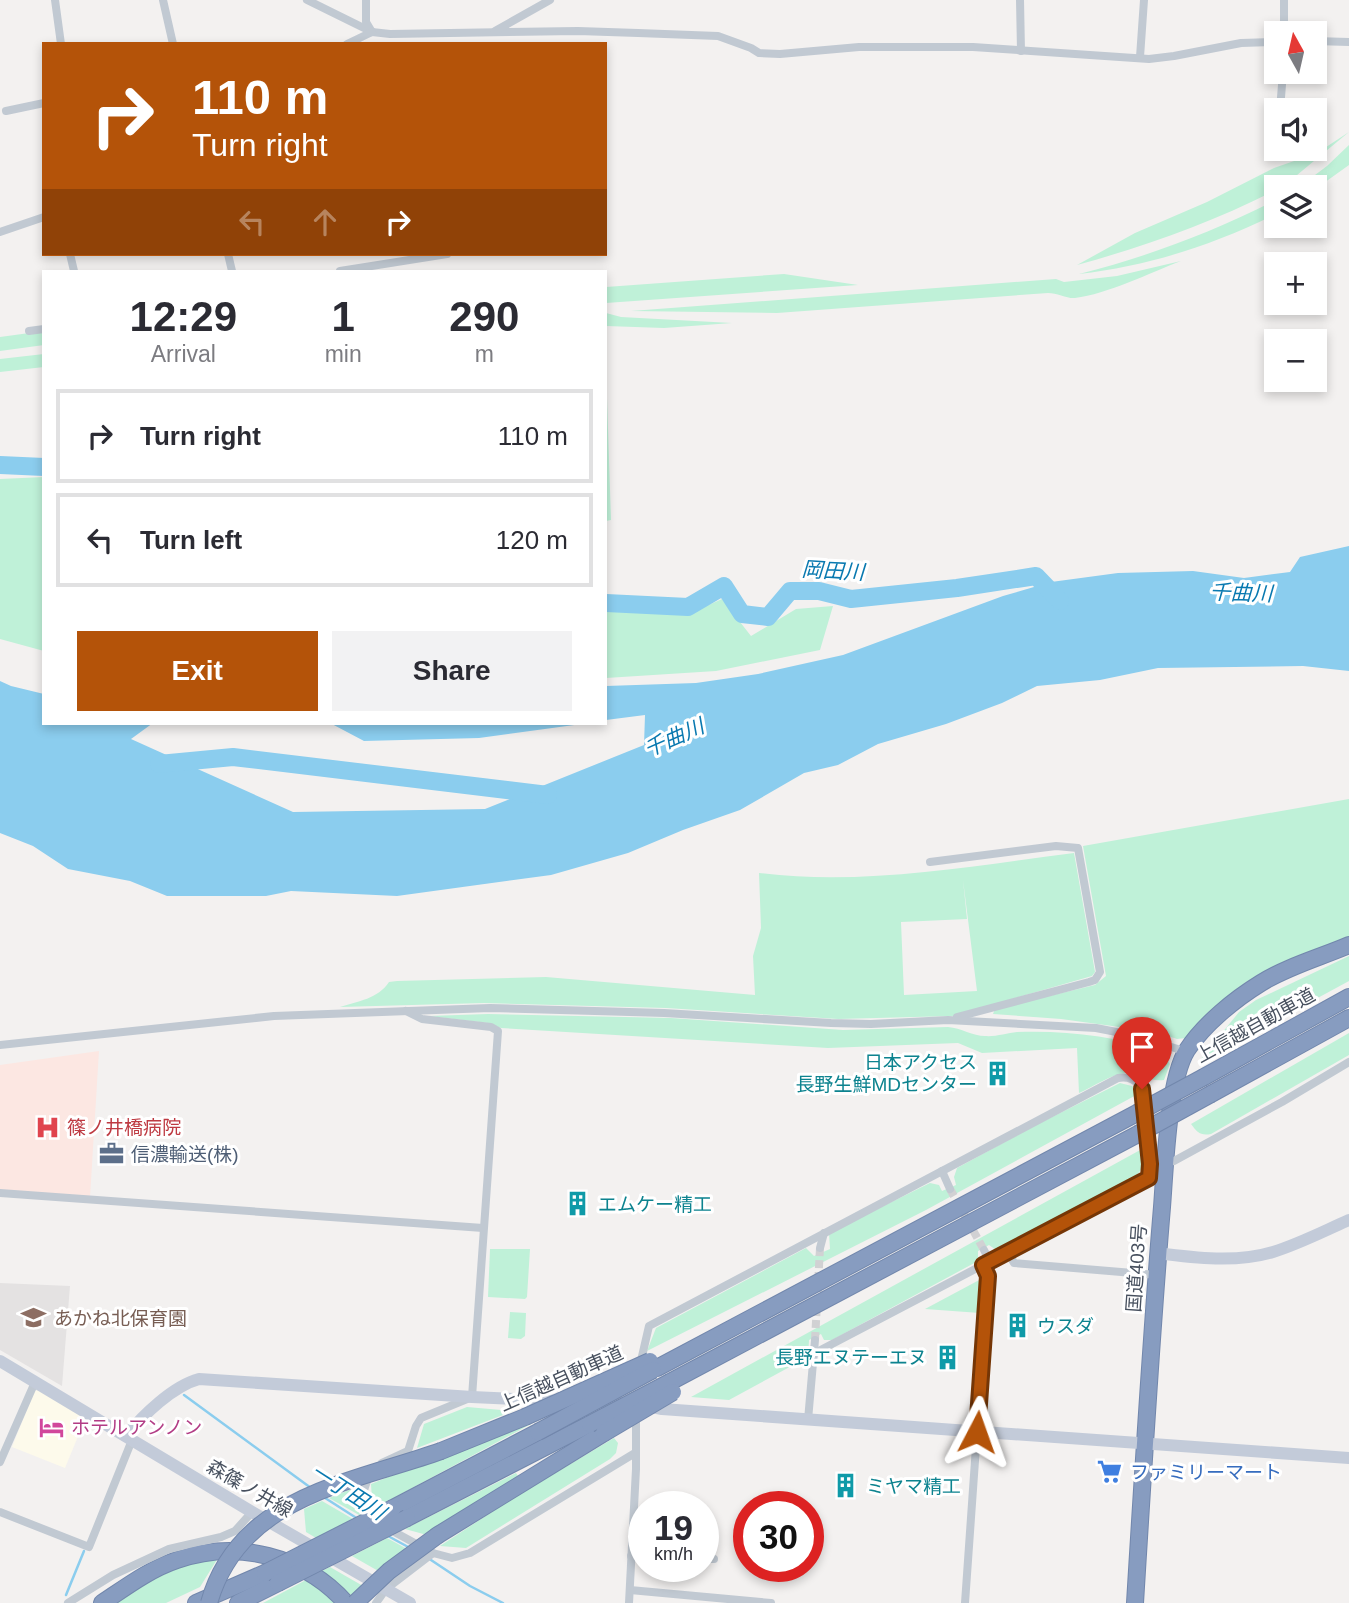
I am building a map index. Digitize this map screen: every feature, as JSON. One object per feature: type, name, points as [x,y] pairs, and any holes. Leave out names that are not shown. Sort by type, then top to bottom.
[{"type":"highway","name":"国道403号","points":[[1135,1603],[1158,1253],[1170,1120],[1177,1080],[1186,1052],[1211,1024],[1263,981],[1349,945]]},
{"type":"highway","name":"上信越自動車道","points":[[238,1597],[265,1573],[538,1432],[653,1365],[958,1209],[1349,997]]},
{"type":"highway","name":"上信越自動車道","points":[[238,1597],[278,1583],[597,1428],[1349,1018]]},
{"type":"highway","name":"上信越自動車道","points":[[209,1603],[216,1581],[230,1556],[250,1533],[275,1513],[314,1493],[441,1451],[653,1365]]},
{"type":"highway","name":"上信越自動車道","points":[[355,1603],[389,1572],[438,1535],[597,1428]]},
{"type":"highway","points":[[102,1603],[137,1580],[175,1561],[191,1555],[227,1550],[262,1554],[296,1566],[327,1585],[346,1603]]},
{"type":"highway","points":[[196,1603],[265,1573]]},
{"type":"highway","points":[[202,1603],[238,1597]]},
{"type":"street","points":[[55,0],[61,42]]},
{"type":"street","points":[[163,0],[173,42]]},
{"type":"street","points":[[307,0],[372,32],[578,31],[718,36],[759,53],[780,54],[871,47],[973,47],[1149,59],[1174,57],[1241,43],[1264,42]]},
{"type":"street","points":[[366,0],[366,22],[372,32]]},
{"type":"street","points":[[492,33],[550,0]]},
{"type":"street","points":[[1020,0],[1021,51]]},
{"type":"street","points":[[1140,57],[1144,0]]},
{"type":"street","points":[[1284,0],[1284,21]]},
{"type":"street","points":[[351,42],[372,32]]},
{"type":"street","points":[[390,34],[392,42]]},
{"type":"street","points":[[1327,41],[1349,42]]},
{"type":"street","points":[[6,111],[42,103]]},
{"type":"street","points":[[0,232],[42,218]]},
{"type":"street","points":[[346,270],[434,256]]},
{"type":"street","points":[[29,331],[42,329]]},
{"type":"street","points":[[930,862],[1056,846],[1077,848],[1100,972],[1095,980],[1089,982],[948,1020]]},
{"type":"street","points":[[0,1045],[274,1016],[490,1008],[664,1013],[871,1024],[948,1020],[1096,1028],[1137,1036],[1186,1052]]},
{"type":"street","points":[[403,1010],[422,1018],[491,1027],[498,1031],[472,1397]]},
{"type":"street","points":[[1174,1161],[1349,1062]]},
{"type":"street","points":[[635,1491],[640,1359],[649,1326],[1118,1078],[1126,1077],[1138,1083],[1142,1089],[1149,1178],[814,1354]]},
{"type":"street","points":[[942,1171],[950,1189]]},
{"type":"street","points":[[0,1193],[484,1228]]},
{"type":"street","points":[[1158,1253],[1226,1258],[1259,1255],[1286,1247],[1349,1220]]},
{"type":"street","points":[[820,1248],[824,1233]]},
{"type":"street","points":[[965,1603],[988,1276],[984,1250]]},
{"type":"street","points":[[1007,1252],[1014,1264],[1157,1275]]},
{"type":"street","points":[[808,1420],[815,1340]]},
{"type":"street","name":"森篠ノ井線","points":[[0,1361],[410,1603]]},
{"type":"street","points":[[0,1511],[89,1547],[129,1438],[170,1394],[185,1383],[199,1379],[472,1397],[637,1404],[662,1409],[1349,1458]]},
{"type":"street","points":[[0,1462],[34,1382]]},
{"type":"street","points":[[472,1397],[421,1419],[408,1451],[374,1467],[364,1487],[362,1498],[368,1516],[429,1556],[452,1558],[470,1553],[635,1453]]},
{"type":"street","points":[[68,1603],[113,1575],[169,1549],[221,1538],[235,1531],[252,1512]]},
{"type":"street","points":[[376,1603],[386,1589],[429,1556]]},
{"type":"street","points":[[629,1603],[630,1582]]},
{"type":"street","points":[[630,1590],[771,1603]]},
{"type":"shaded area","name":"篠ノ井橋病院","points":[[99,1051],[90,1197],[0,1190],[0,1065]]},
{"type":"shaded area","name":"あかね北保育園","points":[[0,1283],[70,1286],[62,1386],[0,1350]]},
{"type":"shaded area","name":"ホテルアンノン","points":[[41,1390],[86,1417],[65,1468],[12,1447],[35,1391]]},
{"type":"green space","points":[[1349,132],[1327,150],[1327,146]]},
{"type":"green space","points":[[1349,145],[1349,165],[1327,181],[1327,175],[1315,175]]},
{"type":"green space","points":[[1294,161],[1314,161],[1297,175],[1264,175],[1264,196],[1228,213],[1128,250],[1077,265],[1135,233],[1207,202],[1274,168]]},
{"type":"green space","points":[[1264,206],[1264,219],[1180,253],[1130,266],[1079,274],[1130,260],[1228,223]]},
{"type":"green space","points":[[1181,261],[1114,288],[1075,298],[1048,293],[777,313],[631,311],[1056,279],[1064,282],[1117,276]]},
{"type":"green space","points":[[784,274],[858,285],[607,303],[607,287]]},
{"type":"green space","points":[[607,313],[621,317],[732,323],[664,328],[607,326]]},
{"type":"green space","points":[[42,331],[42,345],[0,351],[0,337]]},
{"type":"green space","points":[[42,354],[42,367],[0,372],[0,359]]},
{"type":"green space","points":[[607,398],[611,520],[607,521]]},
{"type":"green space","points":[[42,477],[42,650],[0,639],[0,479]]},
{"type":"green space","points":[[722,599],[751,636],[796,609],[833,606],[820,650],[716,671],[607,678],[607,611],[686,615]]},
{"type":"green space","points":[[1349,799],[1349,938],[1246,982],[1186,1038],[1177,1039],[1156,1032],[1061,1019],[993,1014],[995,1009],[1095,985],[1106,976],[1083,846]]},
{"type":"green space","points":[[1074,853],[1095,972],[1092,976],[953,1016],[838,1019],[666,1008],[484,1003],[340,1007],[373,996],[389,982],[397,981],[546,977],[755,995],[753,956],[761,928],[759,873],[877,876]],"holes":[[[963,880],[977,991],[904,995],[901,922],[967,919]]]},
{"type":"green space","points":[[1349,956],[1349,981],[1200,1060],[1239,1012],[1256,1000]]},
{"type":"green space","points":[[488,1014],[671,1018],[843,1030],[948,1027],[989,1036],[1017,1032],[1072,1033],[1127,1041],[1162,1050],[1170,1064],[1164,1080],[1126,1073],[1108,1078],[1079,1093],[1077,1048],[982,1053],[958,1043],[828,1048],[501,1028],[488,1023],[429,1016]]},
{"type":"green space","points":[[1349,1033],[1349,1055],[1211,1134],[1199,1133],[1191,1124]]},
{"type":"green space","points":[[1120,1083],[1132,1086],[1138,1094],[926,1210],[647,1351],[656,1328],[806,1248],[814,1256],[830,1249],[829,1233],[930,1183],[939,1185],[942,1191],[956,1185],[954,1177],[957,1168]]},
{"type":"green space","points":[[1142,1149],[1143,1165],[1134,1178],[996,1250],[989,1245],[978,1251],[978,1261],[832,1340],[824,1340],[821,1334],[809,1340],[808,1357],[729,1400],[691,1397]]},
{"type":"green space","points":[[490,1249],[530,1249],[525,1299],[488,1297]]},
{"type":"green space","points":[[983,1278],[980,1313],[925,1309]]},
{"type":"green space","points":[[510,1312],[526,1313],[525,1336],[521,1339],[508,1338]]},
{"type":"green space","points":[[467,1407],[513,1411],[417,1448],[424,1424]]},
{"type":"green space","points":[[529,1420],[531,1424],[375,1508],[371,1484]]},
{"type":"green space","points":[[614,1438],[618,1443],[616,1453],[610,1459],[466,1548],[440,1546],[510,1500]]},
{"type":"green space","points":[[516,1473],[518,1476],[427,1535],[405,1529]]},
{"type":"green space","points":[[359,1486],[356,1501],[361,1515],[329,1498]]},
{"type":"green space","points":[[322,1501],[353,1519],[316,1538],[306,1532],[304,1509]]},
{"type":"green space","points":[[387,1538],[407,1549],[380,1572],[352,1556]]},
{"type":"green space","points":[[218,1558],[200,1587],[166,1603],[115,1603],[177,1568]]},
{"type":"green space","points":[[330,1567],[363,1586],[352,1596],[322,1571]]},
{"type":"green space","points":[[306,1580],[339,1603],[263,1603]]},
{"type":"water","points":[[1349,546],[1349,671],[1303,666],[1158,668],[1100,680],[1037,686],[1002,703],[946,724],[878,744],[838,765],[804,773],[740,810],[628,853],[551,875],[397,896],[291,891],[266,896],[167,896],[130,881],[68,869],[33,846],[0,833],[0,681],[42,694],[42,725],[150,725],[131,739],[293,812],[485,809],[644,745],[645,715],[607,720],[607,686],[696,683],[758,674],[843,655],[1003,596],[1051,582],[1118,573],[1193,571],[1244,578],[1290,572],[1300,557]]},
{"type":"water","points":[[334,725],[574,725],[479,738],[364,741]]},
{"type":"waterway","name":"岡田川","points":[[0,465],[42,467]]},
{"type":"waterway","name":"岡田川","points":[[607,603],[688,607],[724,586],[742,614],[768,617],[790,591],[819,591],[851,599],[957,588],[1036,576],[1060,601]]},
{"type":"waterway","name":"千曲川","points":[[159,764],[233,757],[548,795]]},
{"type":"waterway","name":"一丁田川","points":[[184,1395],[311,1488]]},
{"type":"waterway","name":"一丁田川","points":[[322,1496],[358,1519]]},
{"type":"waterway","name":"一丁田川","points":[[388,1536],[410,1548]]},
{"type":"waterway","name":"一丁田川","points":[[66,1595],[84,1551]]},
{"type":"waterway","name":"一丁田川","points":[[428,1558],[470,1586],[503,1603]]},
{"type":"tunnel","points":[[950,1189],[984,1250]]},
{"type":"tunnel","points":[[815,1340],[820,1248]]},
{"type":"place","name":"日本アクセス 長野生鮮MDセンター","points":[[997,1073]]},
{"type":"place","name":"篠ノ井橋病院","points":[[47,1127]]},
{"type":"place","name":"信濃輸送(株)","points":[[111,1154]]},
{"type":"place","name":"エムケー精工","points":[[578,1204]]},
{"type":"place","name":"あかね北保育園","points":[[34,1318]]},
{"type":"place","name":"ウスダ","points":[[1017,1326]]},
{"type":"place","name":"長野エヌテーエヌ","points":[[947,1357]]},
{"type":"place","name":"ホテルアンノン","points":[[51,1427]]},
{"type":"place","name":"ファミリーマート","points":[[1110,1472]]},
{"type":"place","name":"ミヤマ精工","points":[[846,1486]]},
{"type":"route","points":[[977,1432],[988,1276],[983,1265],[1149,1178],[1142,1089]]}]
